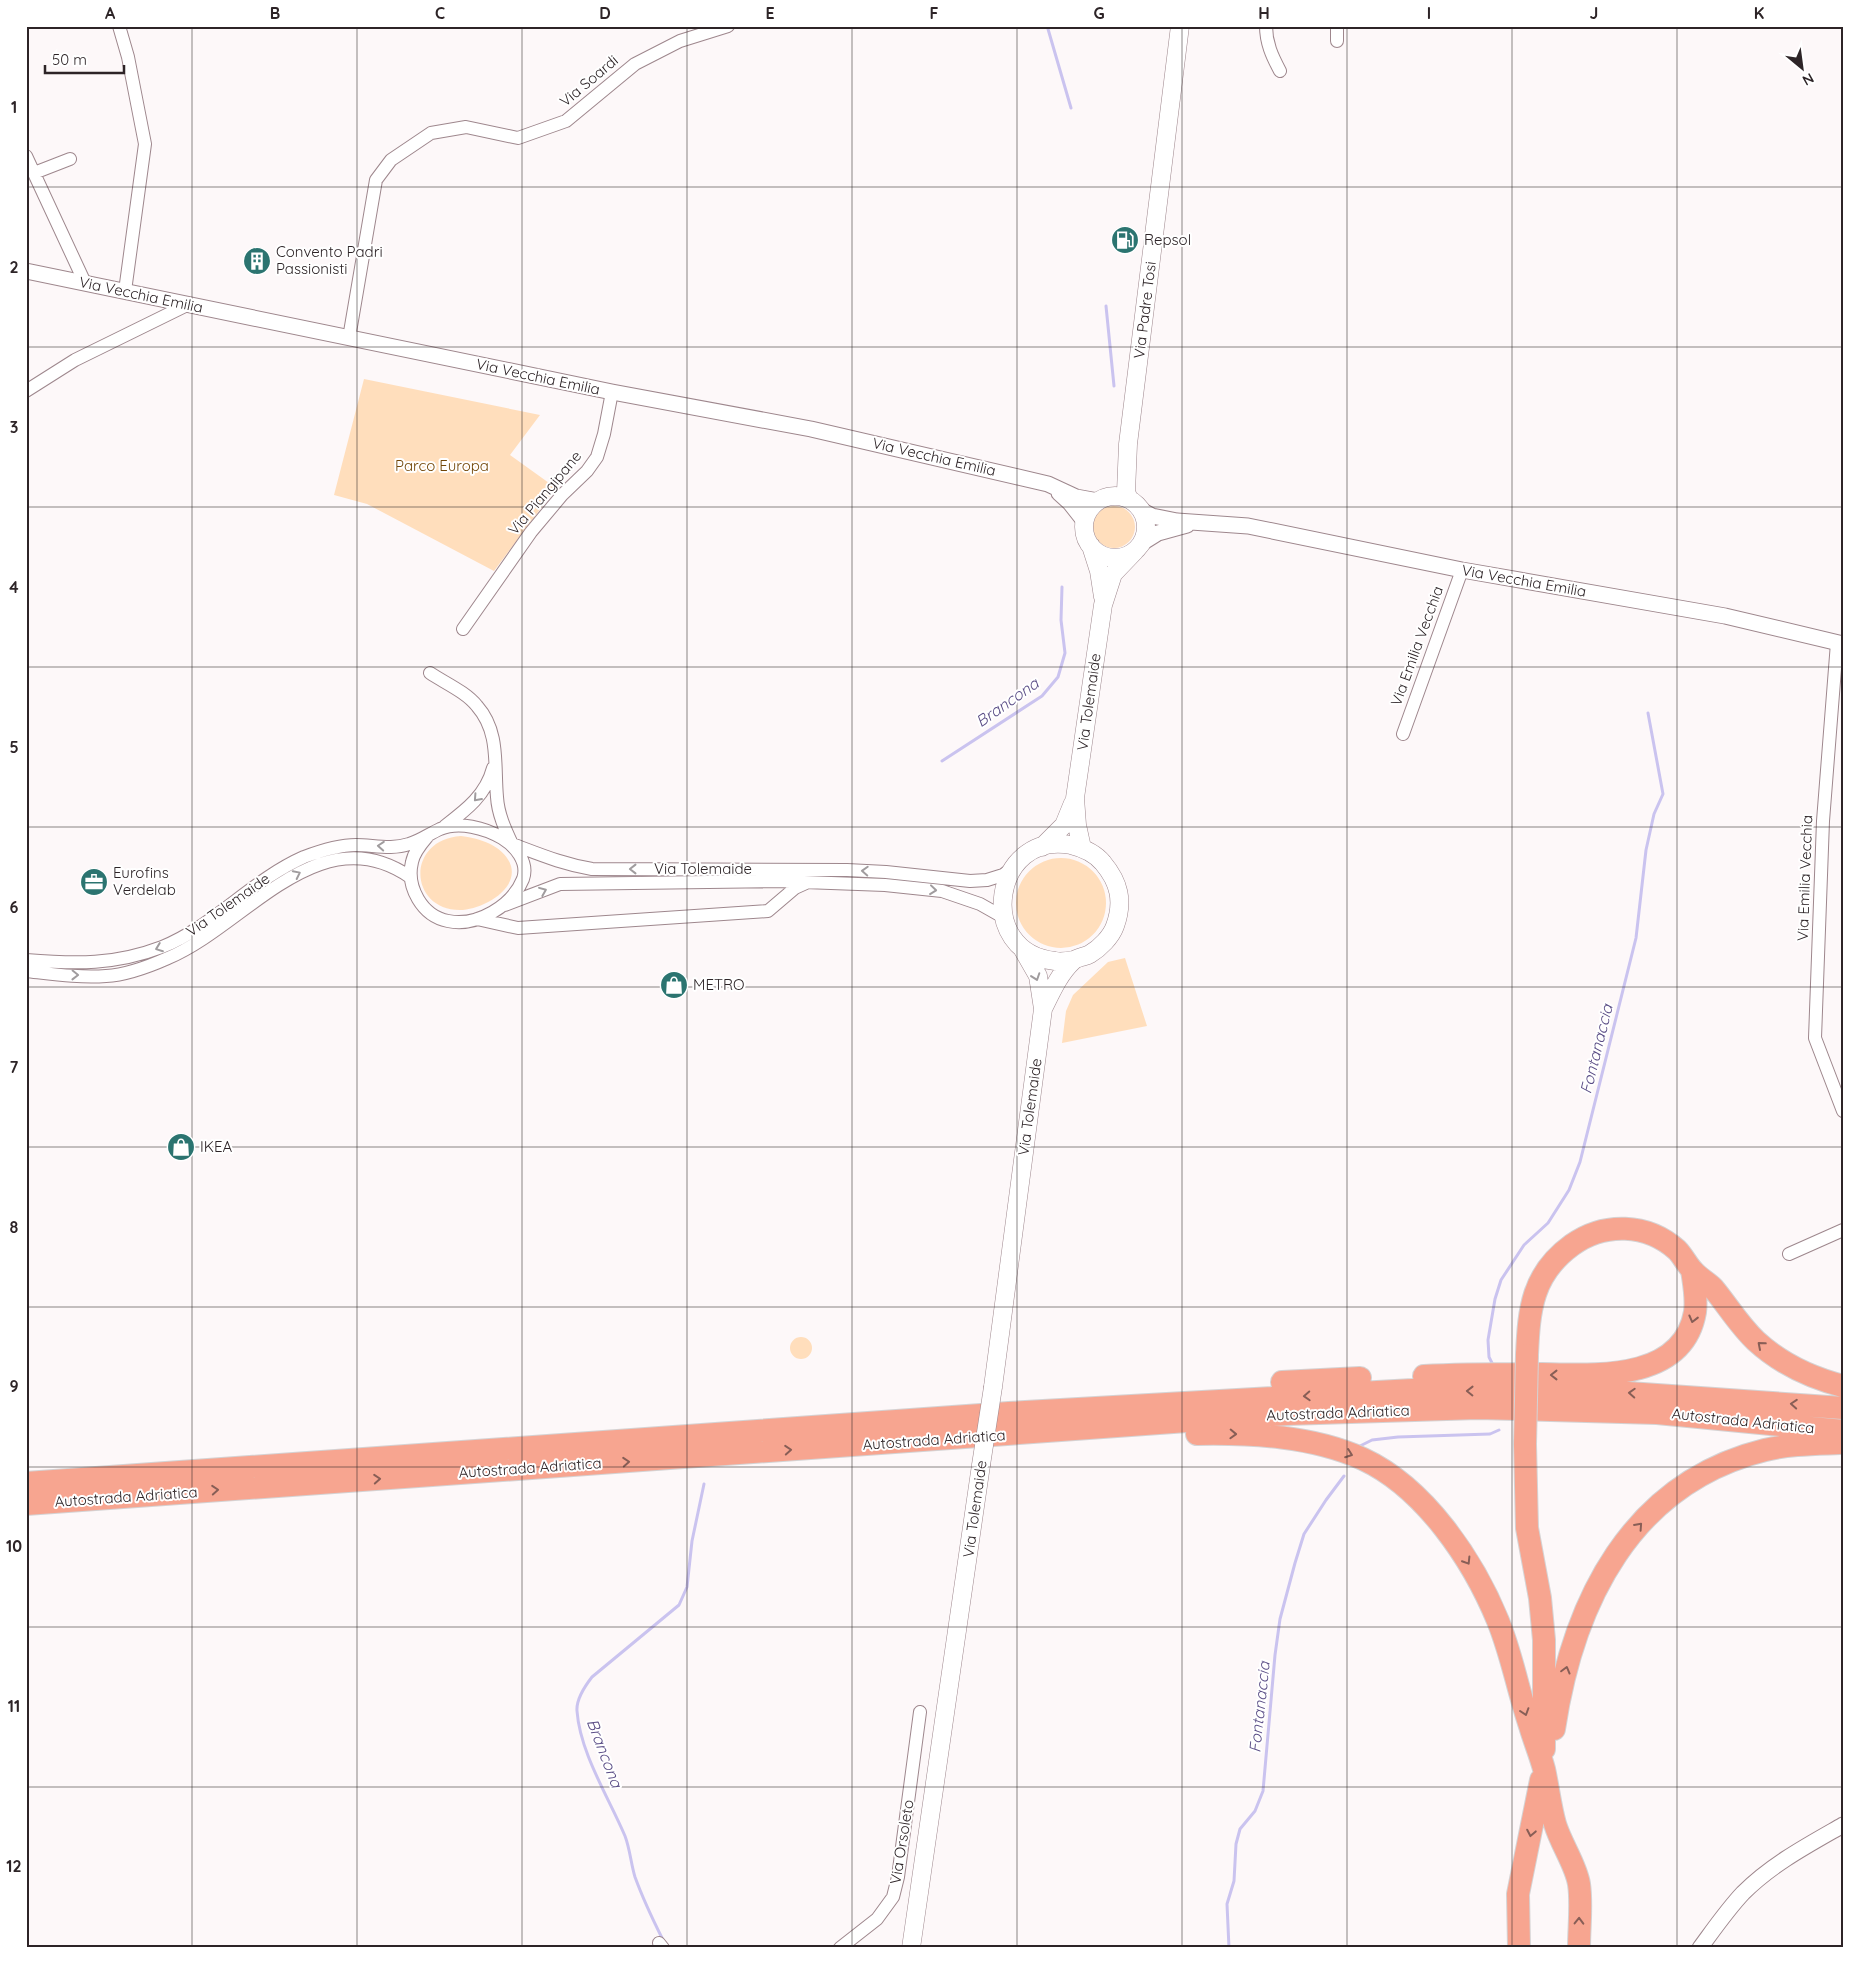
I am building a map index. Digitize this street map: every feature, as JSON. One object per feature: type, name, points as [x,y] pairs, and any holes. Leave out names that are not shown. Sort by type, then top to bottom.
[{"type":"highway","points":[[1544,1768],[1544,1640],[1540,1598],[1527,1528],[1525,1444],[1530,1307],[1541,1278],[1551,1264],[1588,1235],[1626,1228],[1653,1235],[1669,1244],[1678,1252],[1692,1270],[1712,1287],[1740,1324],[1770,1352],[1802,1371],[1843,1386]]},
{"type":"highway","points":[[1009,1413],[1171,1392],[1320,1379],[1468,1374],[1589,1375],[1633,1370],[1647,1366],[1667,1356],[1685,1337],[1693,1320],[1695,1306],[1692,1270]]},
{"type":"highway","name":"Autostrada Adriatica","points":[[26,1483],[1009,1413],[1413,1390],[1628,1393],[1843,1408]]},
{"type":"highway","name":"Autostrada Adriatica","points":[[26,1504],[1287,1414],[1478,1408],[1657,1413],[1843,1431]]},
{"type":"highway","points":[[852,1446],[902,1449],[1227,1434],[1279,1438],[1302,1442],[1346,1452],[1377,1467],[1405,1487],[1440,1523],[1469,1564],[1484,1591],[1501,1629],[1520,1696],[1544,1768],[1555,1826],[1579,1882],[1579,1948]]},
{"type":"highway","points":[[1519,1948],[1518,1894],[1544,1768],[1551,1751],[1568,1661],[1589,1601],[1614,1556],[1650,1514],[1688,1483],[1704,1474],[1738,1459],[1787,1446],[1843,1443]]},
{"type":"main road","name":"Via Padre Tosi","points":[[1128,444],[1180,26]]},
{"type":"main road","points":[[1085,522],[1090,508],[1111,492],[1128,444]]},
{"type":"main road","points":[[1091,546],[1104,556],[1123,558],[1138,547],[1146,530],[1146,521],[1126,492],[1128,444]]},
{"type":"main road","points":[[1102,500],[1113,496],[1135,505]]},
{"type":"main road","name":"Via Tolemaide","points":[[1085,522],[1085,535],[1091,546],[1103,586],[1104,606]]},
{"type":"main road","name":"Via Tolemaide","points":[[1082,848],[1076,825],[1075,798],[1104,606],[1113,574],[1138,547]]},
{"type":"main road","name":"Via Tolemaide","points":[[911,1948],[993,1387],[1043,1010],[1038,976],[1022,948],[1010,934],[1003,917],[1002,899],[1005,882],[1014,867],[1026,854],[1042,846],[1064,826],[1075,798]]},
{"type":"main road","name":"Via Tolemaide","points":[[1022,948],[1038,957],[1056,962],[1074,960],[1090,954],[1104,943],[1114,928],[1119,911],[1119,894],[1113,874],[1100,858],[1082,848],[1063,844],[1042,846]]},
{"type":"main road","name":"Via Tolemaide","points":[[1043,1010],[1057,982],[1074,960]]},
{"type":"street","points":[[119,26],[128,57],[145,144],[125,291]]},
{"type":"street","name":"Via Soardi","points":[[349,338],[376,180],[392,160],[431,133],[466,127],[518,138],[566,121],[635,64],[680,42],[728,26]]},
{"type":"street","points":[[1266,26],[1266,37],[1270,50],[1280,71]]},
{"type":"street","points":[[1337,26],[1337,40]]},
{"type":"street","points":[[26,156],[85,283]]},
{"type":"street","points":[[34,173],[70,159]]},
{"type":"street","name":"Via Vecchia Emilia","points":[[26,271],[612,392],[811,429],[1048,484],[1076,497],[1102,500]]},
{"type":"street","points":[[26,391],[75,360],[189,304]]},
{"type":"street","name":"Via Piangipane","points":[[463,629],[531,532],[562,495],[587,471],[596,457],[604,434],[612,392]]},
{"type":"street","points":[[1048,484],[1070,503],[1085,522]]},
{"type":"street","points":[[1135,505],[1152,516],[1176,521],[1204,521]]},
{"type":"street","points":[[1138,547],[1150,537],[1174,528],[1204,521]]},
{"type":"street","name":"Via Vecchia Emilia","points":[[1204,521],[1248,526],[1462,570],[1725,616],[1840,643]]},
{"type":"street","name":"Via Emilia Vecchia","points":[[1403,734],[1462,570]]},
{"type":"street","name":"Via Emilia Vecchia","points":[[1840,643],[1823,821],[1815,1038],[1843,1111]]},
{"type":"street","name":"Via Tolemaide","points":[[430,673],[477,705],[487,720],[494,737],[497,799],[503,826],[520,856],[524,872],[515,892],[503,906]]},
{"type":"street","name":"Via Tolemaide","points":[[496,756],[490,779],[480,796],[464,812],[428,837],[418,848],[412,862],[410,877],[414,892],[422,905],[433,915],[447,921],[462,922],[477,919],[503,906],[560,884],[705,881],[885,885],[942,891],[980,904],[1003,917]]},
{"type":"street","name":"Via Tolemaide","points":[[440,829],[455,826],[484,830],[548,859],[592,869],[848,870],[970,881],[995,878],[1014,867]]},
{"type":"street","name":"Via Tolemaide","points":[[26,960],[75,964],[131,957],[163,947],[183,937],[266,877],[306,856],[332,848],[354,845],[400,846],[428,837]]},
{"type":"street","name":"Via Tolemaide","points":[[26,971],[107,976],[139,969],[168,959],[209,936],[288,879],[310,868],[340,859],[372,860],[397,868],[410,877]]},
{"type":"street","points":[[477,919],[518,928],[768,911],[795,888],[807,882]]},
{"type":"street","points":[[1789,1254],[1843,1230]]},
{"type":"street","name":"Via Orsoleto","points":[[840,1948],[877,1919],[893,1897],[898,1877],[920,1712]]},
{"type":"street","points":[[1700,1948],[1720,1920],[1744,1893],[1768,1872],[1791,1855],[1843,1825]]},
{"type":"green space","name":"Parco Europa","points":[[364,379],[540,415],[510,455],[556,488],[494,571],[367,504],[334,495]]},
{"type":"green space","points":[[1110,506],[1118,506],[1129,512],[1135,527],[1129,542],[1118,548],[1110,548],[1099,542],[1093,531],[1093,523],[1099,512]]},
{"type":"green space","points":[[461,836],[483,841],[497,848],[508,859],[512,875],[509,883],[496,897],[477,907],[460,910],[443,907],[431,899],[423,888],[420,874],[423,861],[430,849],[443,840]]},
{"type":"green space","points":[[1052,858],[1070,858],[1086,865],[1099,878],[1106,894],[1106,912],[1099,928],[1086,941],[1070,948],[1052,948],[1036,941],[1023,928],[1016,912],[1016,894],[1023,878],[1036,865]]},
{"type":"green space","points":[[1125,958],[1147,1026],[1062,1043],[1066,1011],[1073,995],[1108,962]]},
{"type":"green space","points":[[801,1337],[809,1340],[812,1348],[809,1356],[801,1359],[793,1356],[790,1348],[793,1340]]},
{"type":"waterway","name":"Brancona","points":[[1048,29],[1071,108]]},
{"type":"waterway","name":"Brancona","points":[[1106,306],[1114,386]]},
{"type":"waterway","name":"Brancona","points":[[942,761],[1042,696],[1058,677],[1065,653],[1061,620],[1062,587]]},
{"type":"waterway","name":"Fontanaccia","points":[[1494,1367],[1489,1357],[1488,1340],[1495,1299],[1501,1280],[1524,1245],[1548,1223],[1569,1190],[1580,1162],[1636,938],[1646,850],[1654,814],[1663,794],[1648,713]]},
{"type":"waterway","name":"Fontanaccia","points":[[1358,1447],[1372,1440],[1398,1437],[1490,1434],[1499,1430]]},
{"type":"waterway","name":"Fontanaccia","points":[[1229,1948],[1227,1904],[1234,1881],[1236,1844],[1240,1829],[1255,1811],[1263,1791],[1280,1619],[1304,1534],[1344,1476]]},
{"type":"waterway","name":"Brancona","points":[[663,1940],[635,1877],[625,1836],[589,1759],[579,1727],[577,1706],[582,1693],[592,1677],[679,1605],[687,1587],[692,1541],[704,1484]]},
{"type":"place","name":"Repsol","points":[[1125,240]]},
{"type":"place","name":"Convento Padri Passionisti","points":[[257,261]]},
{"type":"place","name":"Eurofins Verdelab","points":[[94,882]]},
{"type":"place","name":"METRO","points":[[674,985]]},
{"type":"place","name":"IKEA","points":[[181,1147]]}]
